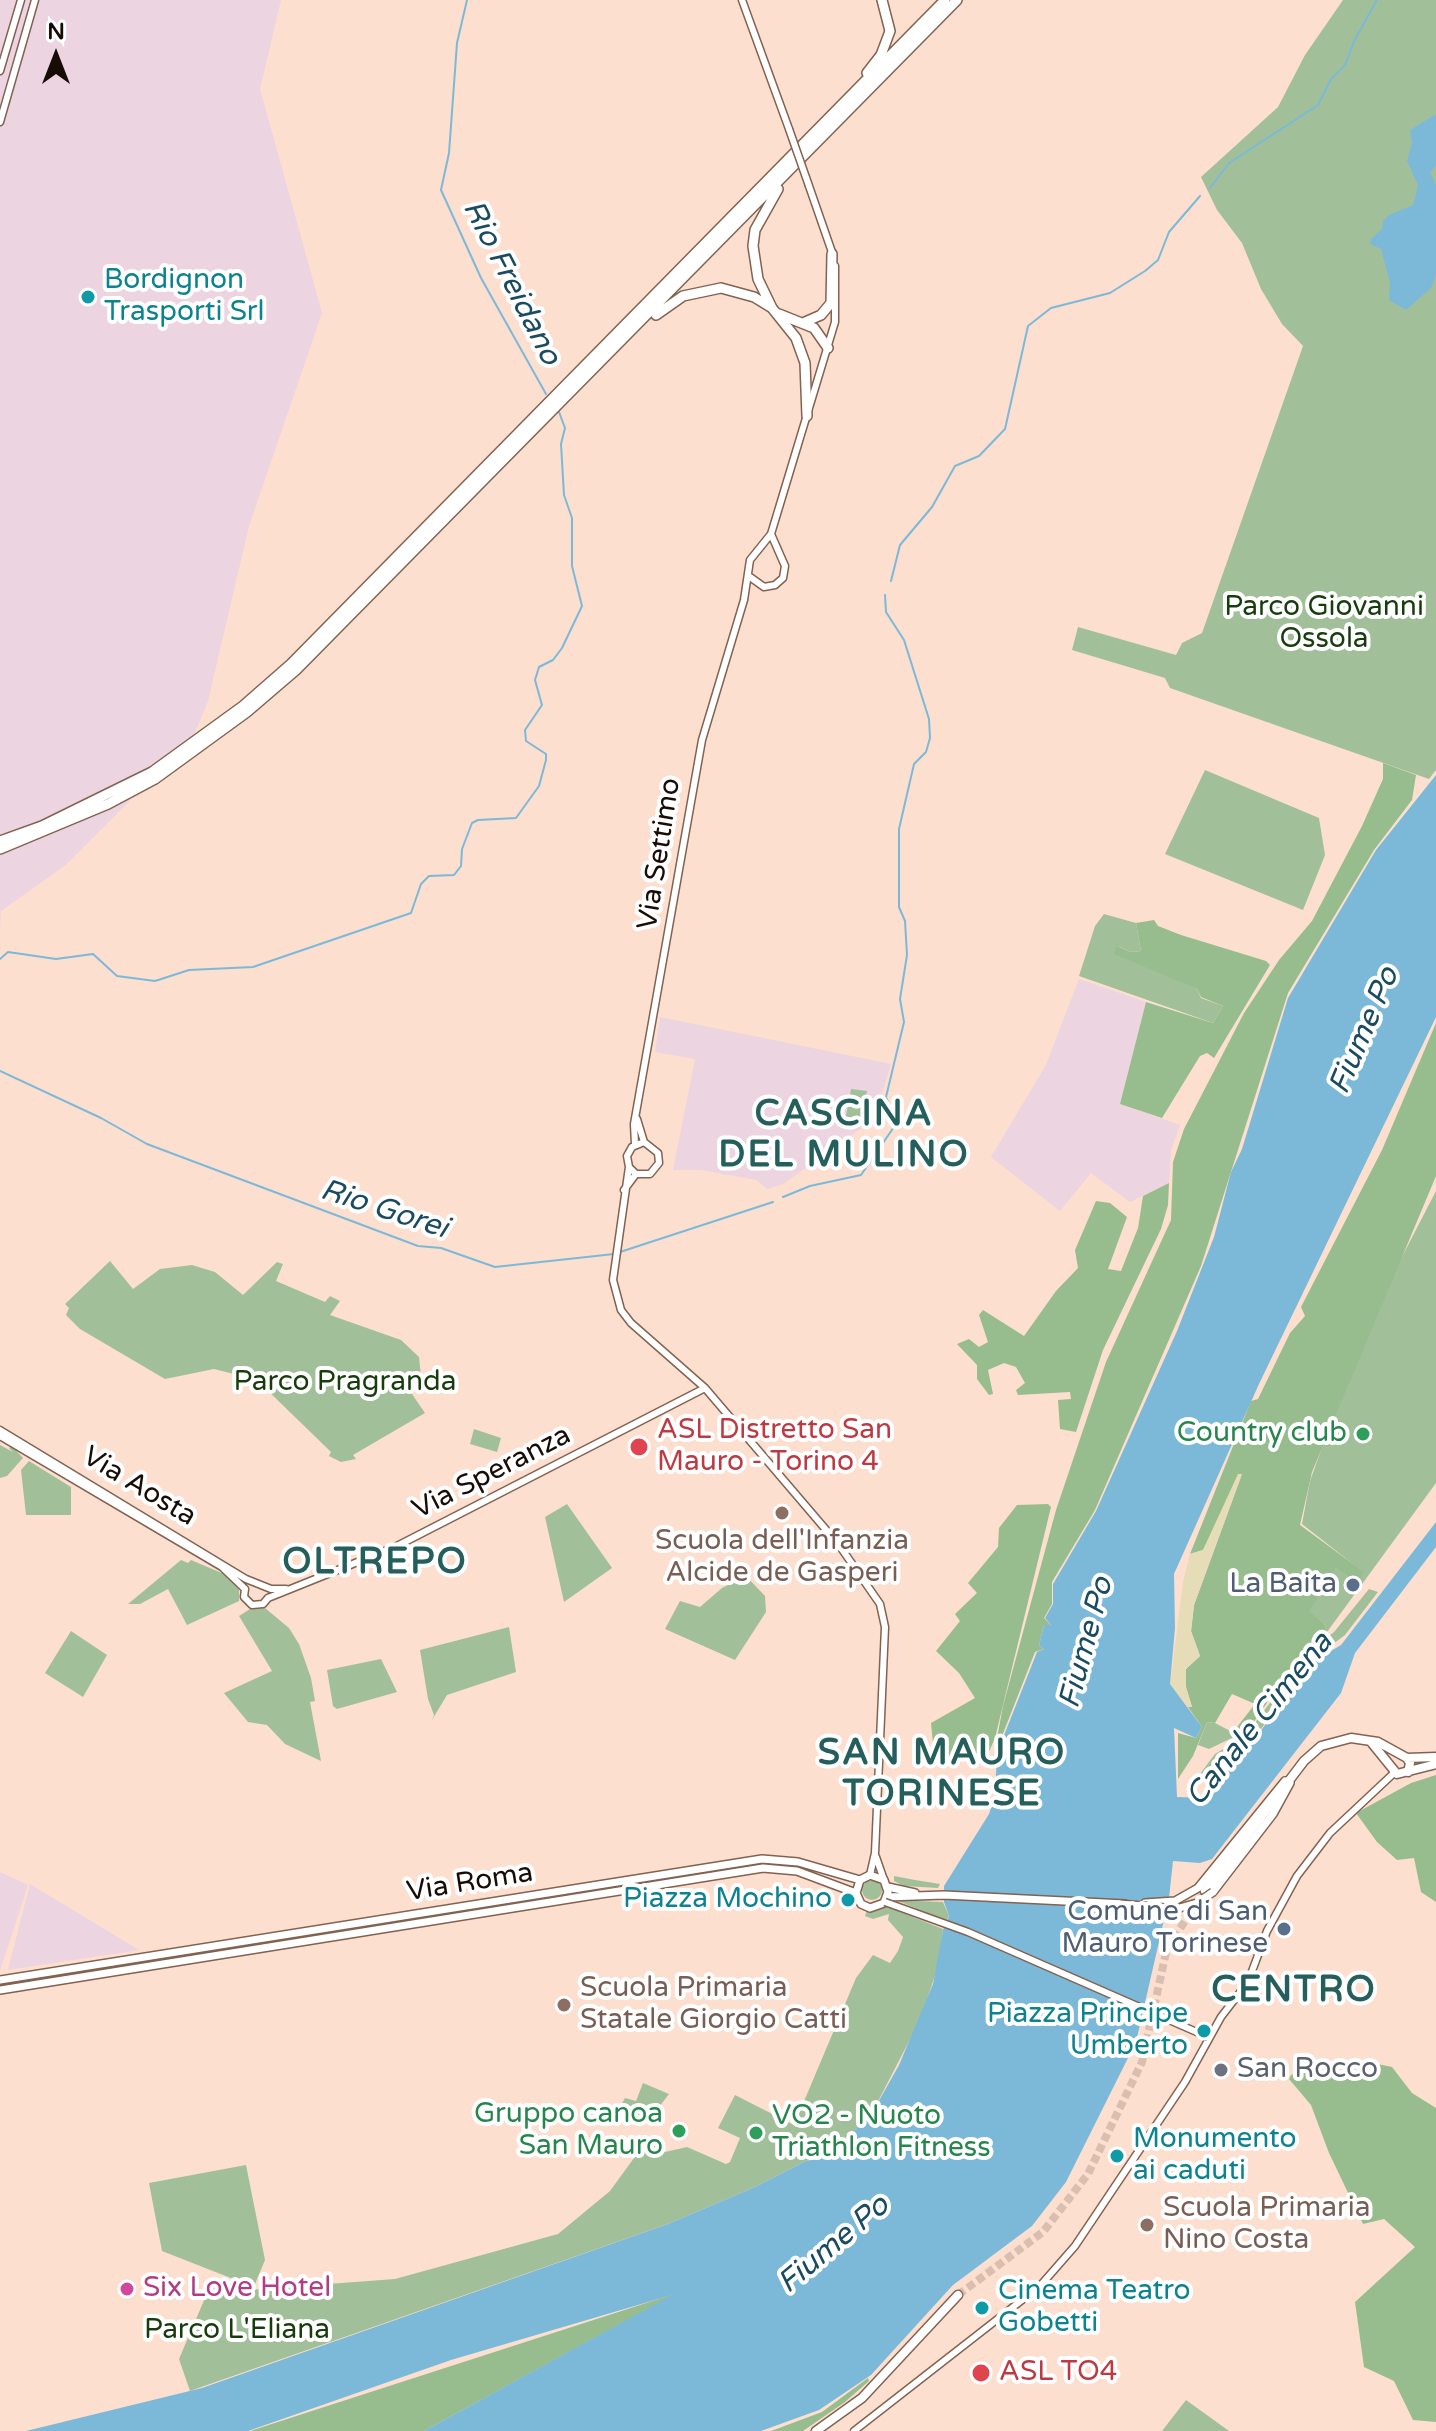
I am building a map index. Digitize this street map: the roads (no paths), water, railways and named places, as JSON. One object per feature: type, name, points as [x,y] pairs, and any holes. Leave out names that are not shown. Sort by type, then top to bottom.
[{"type":"highway","points":[[838,109],[881,55],[890,31],[882,0]]},
{"type":"highway","points":[[0,841],[54,820],[152,772],[243,706],[345,611],[945,0]]},
{"type":"highway","points":[[0,849],[108,804],[155,779],[247,712],[351,616],[957,0]]},
{"type":"highway","points":[[789,173],[755,230],[753,246],[758,279],[796,338],[805,363],[807,416]]},
{"type":"highway","points":[[805,322],[821,315],[831,303],[832,254]]},
{"type":"highway","points":[[634,331],[683,296],[700,291],[739,291],[805,322],[821,333],[828,348]]},
{"type":"main road","points":[[1120,1904],[1162,1903],[1186,1897],[1198,1888],[1273,1792],[1314,1751],[1329,1743],[1351,1738],[1370,1741],[1402,1756],[1410,1763],[1408,1772]]},
{"type":"main road","points":[[1370,1741],[1400,1775],[1436,1764]]},
{"type":"main road","points":[[1391,1766],[1395,1759],[1402,1756],[1436,1757]]},
{"type":"main road","points":[[924,1895],[886,1884],[870,1875],[860,1880],[856,1893],[865,1906],[876,1907],[886,1900],[924,1895],[1176,1909],[1197,1903],[1209,1892],[1296,1771]]},
{"type":"main road","name":"Via Roma","points":[[0,1980],[762,1859],[783,1859],[860,1880]]},
{"type":"main road","name":"Via Roma","points":[[0,1990],[763,1868],[807,1874],[856,1893]]},
{"type":"main road","points":[[886,1884],[886,1900]]},
{"type":"main road","points":[[820,2430],[862,2398],[958,2295]]},
{"type":"street","points":[[0,71],[21,0]]},
{"type":"street","points":[[0,122],[35,0]]},
{"type":"street","points":[[742,0],[832,254],[838,307],[771,534],[750,560],[750,577],[759,586],[770,587],[783,578],[785,566],[771,534]]},
{"type":"street","points":[[760,551],[777,553]]},
{"type":"street","name":"Via Settimo","points":[[635,1144],[633,1131],[702,740],[750,577]]},
{"type":"street","points":[[744,600],[759,586]]},
{"type":"street","name":"Via Settimo","points":[[637,1119],[644,1142]]},
{"type":"street","points":[[629,1167],[636,1174],[650,1174],[659,1163],[656,1148],[644,1142],[635,1144],[627,1156],[629,1167],[614,1263],[616,1296],[626,1317],[705,1388],[835,1540],[868,1583],[883,1614],[875,1853],[870,1875]]},
{"type":"street","points":[[624,1190],[636,1174]]},
{"type":"street","name":"Via Speranza","points":[[268,1598],[395,1547],[705,1388]]},
{"type":"street","name":"Via Aosta","points":[[0,1433],[255,1582]]},
{"type":"street","name":"Via Aosta","points":[[0,1433],[222,1567],[245,1589]]},
{"type":"street","points":[[255,1582],[266,1586],[268,1598],[263,1604],[252,1605],[244,1597],[245,1589],[255,1582]]},
{"type":"street","name":"Via Speranza","points":[[266,1586],[276,1590],[293,1588]]},
{"type":"street","points":[[854,2431],[1040,2286],[1075,2246],[1185,2082],[1208,2037],[1248,1982],[1267,1931],[1297,1876],[1330,1833],[1391,1766]]},
{"type":"street","points":[[875,1853],[886,1884]]},
{"type":"street","points":[[886,1900],[968,1932],[1208,2037]]},
{"type":"water","points":[[1436,114],[1436,166],[1430,172],[1436,185],[1436,275],[1431,288],[1406,310],[1389,300],[1390,283],[1381,249],[1370,244],[1389,215],[1413,205],[1418,185],[1407,161],[1412,143],[1410,130]]},
{"type":"water","name":"Fiume Po","points":[[1436,775],[1436,1017],[1259,1384],[1174,1574],[1175,1628],[1170,1684],[1202,1727],[1196,1738],[1174,1728],[1177,1797],[1208,1798],[1316,1660],[1341,1645],[1436,1522],[1436,1547],[1355,1653],[1341,1693],[1212,1859],[1200,1863],[1173,1861],[1169,1898],[1136,2042],[1066,2182],[1032,2226],[953,2285],[871,2375],[819,2410],[761,2431],[424,2431],[672,2295],[451,2360],[248,2431],[26,2431],[202,2388],[668,2224],[755,2187],[806,2161],[824,2158],[871,2115],[899,2065],[933,1984],[943,1930],[949,1916],[944,1902],[944,1886],[989,1814],[995,1796],[997,1753],[1037,1652],[1044,1649],[1039,1645],[1044,1625],[1051,1625],[1045,1618],[1053,1604],[1053,1584],[1096,1511],[1177,1331],[1214,1237],[1231,1172],[1242,1149],[1288,998],[1376,850]]},
{"type":"waterway","name":"Rio Freidano","points":[[467,0],[457,43],[449,153],[441,190],[481,278],[546,394]]},
{"type":"waterway","points":[[1210,188],[1229,163],[1318,105],[1331,79],[1345,65],[1355,39],[1377,0]]},
{"type":"waterway","points":[[891,581],[900,545],[932,507],[955,466],[979,456],[1005,429],[1028,326],[1051,308],[1110,293],[1145,271],[1158,260],[1169,232],[1200,196]]},
{"type":"waterway","name":"Rio Freidano","points":[[0,959],[8,952],[56,959],[93,954],[117,976],[155,981],[189,970],[253,967],[411,913],[421,884],[429,876],[454,875],[461,866],[462,849],[472,823],[516,818],[539,786],[546,760],[546,754],[526,741],[525,730],[542,705],[535,680],[539,667],[553,660],[562,648],[582,606],[572,566],[572,518],[564,495],[561,444],[565,428],[559,412]]},
{"type":"waterway","points":[[783,1197],[810,1186],[861,1175],[896,1124],[886,1097],[904,1022],[900,999],[907,955],[905,921],[899,907],[899,829],[914,764],[926,752],[930,738],[929,719],[904,640],[886,612],[885,595]]},
{"type":"waterway","name":"Rio Gorei","points":[[0,1071],[101,1118],[147,1144],[418,1246],[441,1248],[495,1267],[614,1254]]},
{"type":"waterway","name":"Rio Gorei","points":[[620,1252],[773,1202]]},
{"type":"tunnel","points":[[958,2295],[1043,2232],[1088,2174],[1142,2062],[1167,1948],[1205,1891]]},
{"type":"place","name":"Bordignon Trasporti Srl","points":[[88,297]]},
{"type":"place","name":"Country club","points":[[1363,1434]]},
{"type":"place","name":"ASL Distretto San Mauro - Torino 4","points":[[639,1447]]},
{"type":"place","name":"Scuola dell'Infanzia Alcide de Gasperi","points":[[782,1513]]},
{"type":"place","name":"La Baita","points":[[1353,1585]]},
{"type":"place","name":"Piazza Mochino","points":[[848,1900]]},
{"type":"place","name":"Comune di San Mauro Torinese","points":[[1284,1929]]},
{"type":"place","name":"Scuola Primaria Statale Giorgio Catti","points":[[564,2005]]},
{"type":"place","name":"Piazza Principe Umberto","points":[[1204,2031]]},
{"type":"place","name":"San Rocco","points":[[1221,2070]]},
{"type":"place","name":"Gruppo canoa San Mauro","points":[[679,2131]]},
{"type":"place","name":"VO2 - Nuoto Triathlon Fitness","points":[[756,2133]]},
{"type":"place","name":"Monumento ai caduti","points":[[1117,2156]]},
{"type":"place","name":"Scuola Primaria Nino Costa","points":[[1147,2225]]},
{"type":"place","name":"Six Love Hotel","points":[[127,2289]]},
{"type":"place","name":"Cinema Teatro Gobetti","points":[[982,2308]]},
{"type":"place","name":"ASL TO4","points":[[981,2373]]},
{"type":"district","name":"CASCINA DEL MULINO","points":[[844,1136]]},
{"type":"district","name":"OLTREPO","points":[[375,1564]]},
{"type":"district","name":"SAN MAURO TORINESE","points":[[942,1776]]},
{"type":"district","name":"CENTRO","points":[[1294,1992]]},
{"type":"park label","name":"Parco Giovanni Ossola","points":[[1324,624]]},
{"type":"park label","name":"Parco Pragranda","points":[[345,1383]]},
{"type":"park label","name":"Parco L'Eliana","points":[[237,2331]]},
{"type":"water label","name":"Canale Cimena","points":[[1260,1720]]}]
